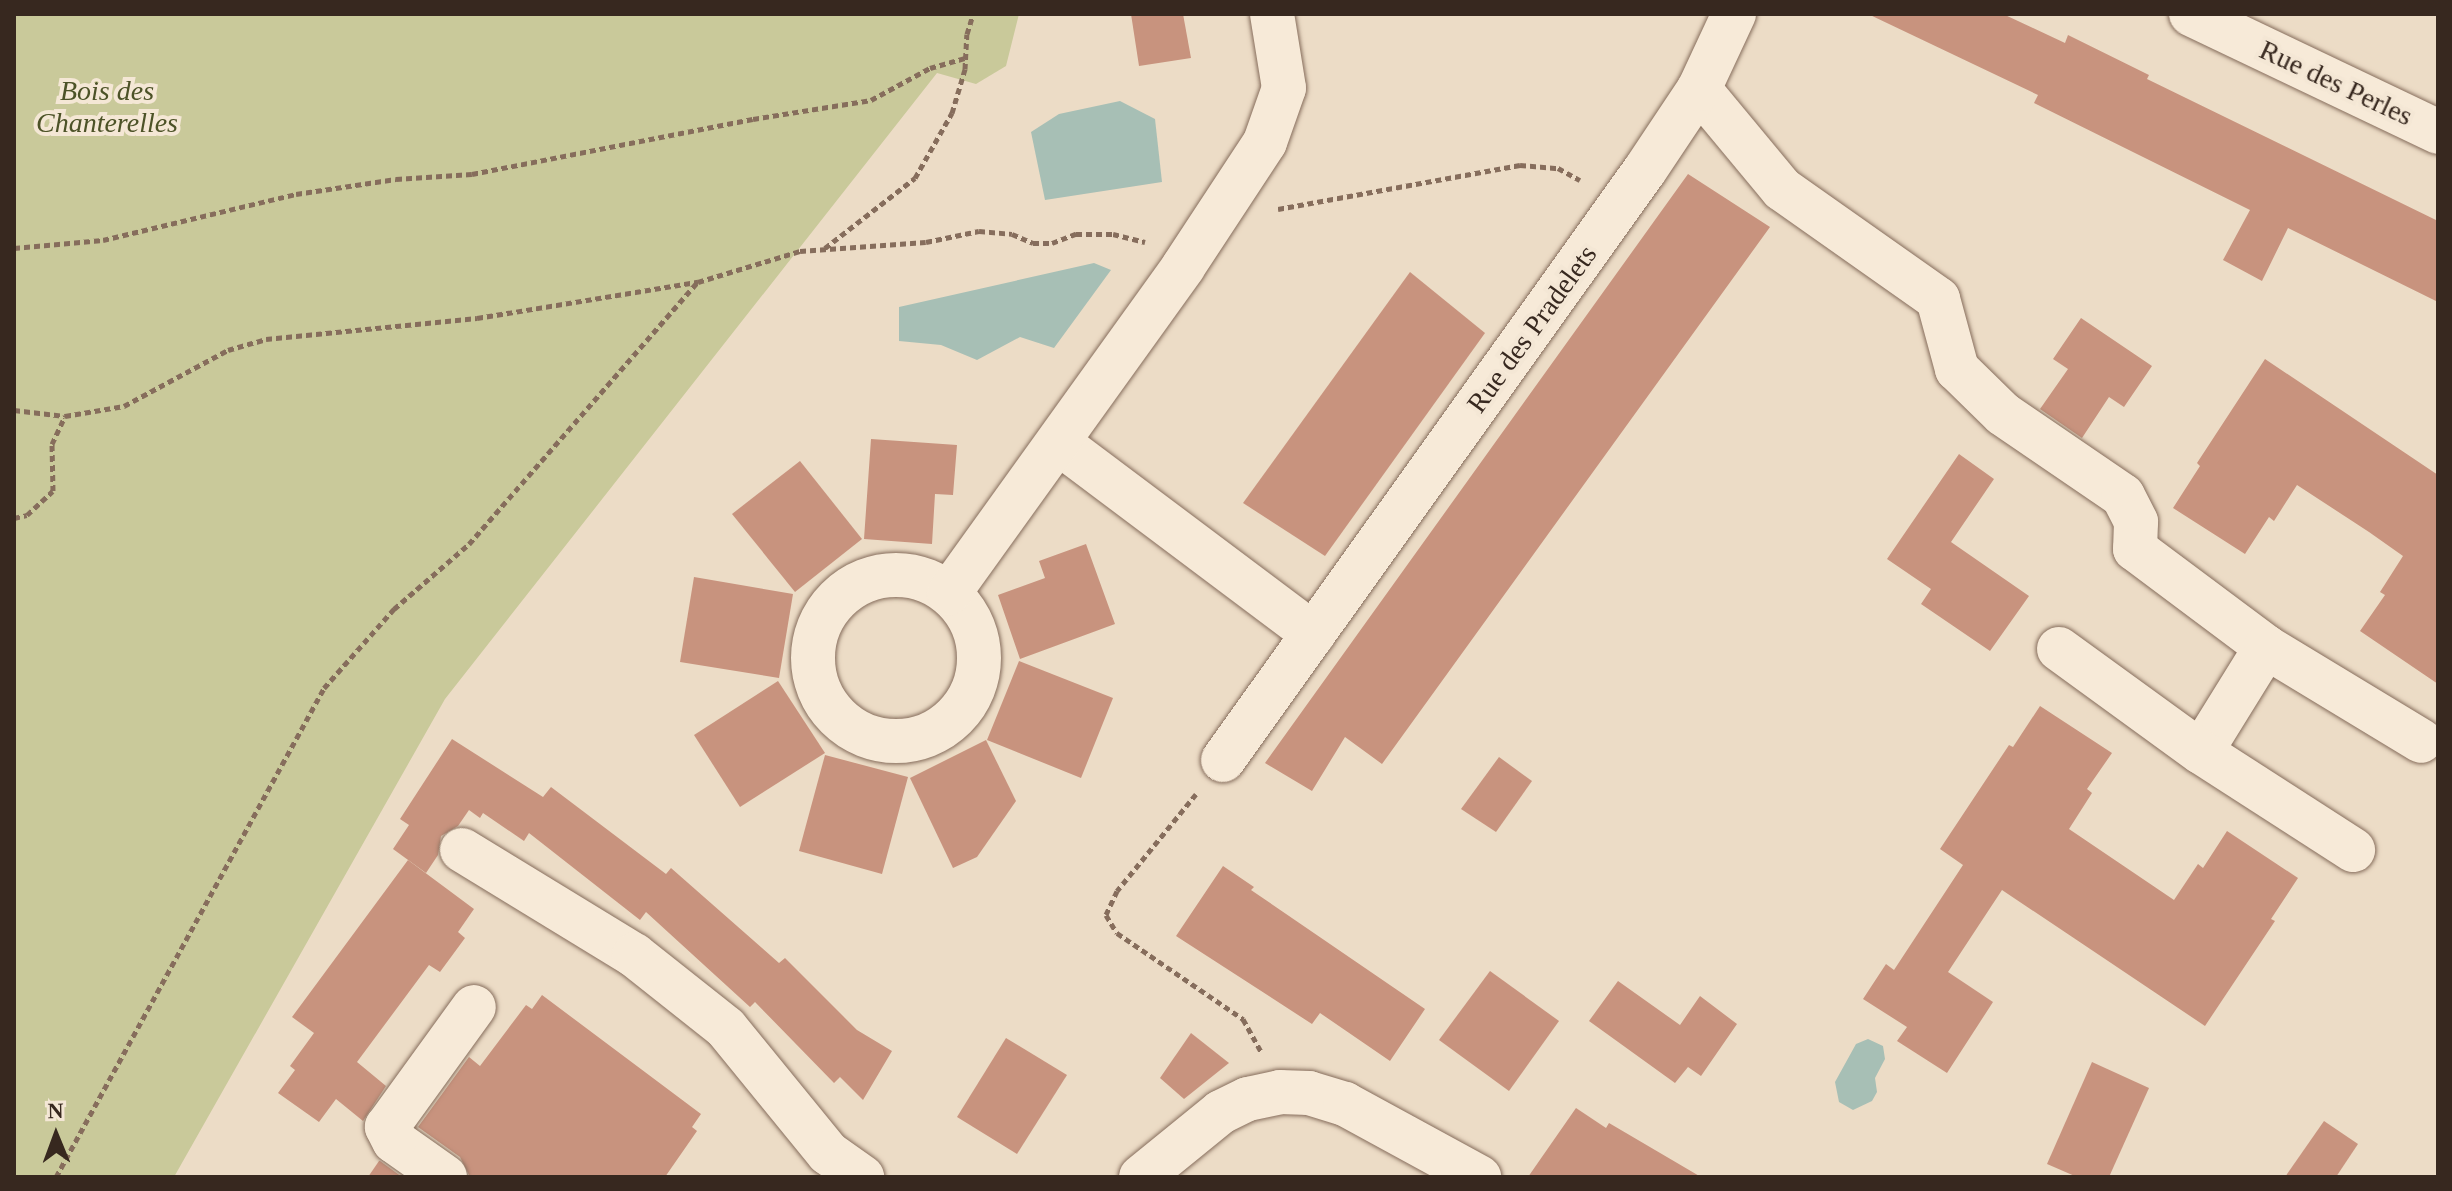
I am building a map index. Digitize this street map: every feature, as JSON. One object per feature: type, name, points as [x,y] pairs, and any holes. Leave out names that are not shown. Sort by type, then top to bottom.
[{"type":"street","points":[[949,593],[1183,267],[1265,142],[1284,88],[1272,14]]},
{"type":"street","name":"Rue des Pradelets","points":[[1223,760],[1622,203],[1699,89],[1734,14]]},
{"type":"street","name":"Rue des Perles","points":[[2191,14],[2438,132]]},
{"type":"street","points":[[1699,89],[1782,189],[1938,299],[1957,369],[2003,414],[2123,496],[2136,522],[2135,549],[2266,647],[2421,741]]},
{"type":"street","points":[[1059,443],[1313,634]]},
{"type":"street","points":[[2201,752],[2266,647]]},
{"type":"street","points":[[2059,649],[2201,752],[2353,850]]},
{"type":"street","points":[[462,850],[634,955],[726,1028],[828,1153],[862,1177]]},
{"type":"street","points":[[445,1177],[394,1141],[387,1127],[474,1007]]},
{"type":"street","points":[[1141,1177],[1221,1112],[1248,1099],[1280,1092],[1309,1093],[1345,1104],[1479,1177]]},
{"type":"path","points":[[825,249],[915,178],[952,113],[973,14]]},
{"type":"path","points":[[14,248],[103,240],[296,194],[396,179],[472,174],[753,119],[871,100],[930,68],[965,58]]},
{"type":"path","points":[[1225,203],[1282,210],[1520,165],[1558,168],[1622,203]]},
{"type":"path","points":[[14,410],[65,416],[124,406],[228,350],[266,339],[477,318],[698,282],[800,251],[926,242],[979,231],[1012,234],[1033,243],[1052,243],[1076,234],[1113,234],[1145,242],[1183,267]]},
{"type":"path","points":[[56,1177],[324,688],[394,609],[469,544],[698,282]]},
{"type":"path","points":[[14,518],[27,515],[53,491],[52,444],[65,416]]},
{"type":"path","points":[[1223,760],[1117,891],[1106,915],[1117,933],[1243,1019],[1280,1092]]},
{"type":"green space","name":"Bois des Chanterelles","points":[[14,14],[1019,14],[1006,66],[976,84],[937,73],[445,699],[174,1177],[14,1177]]},
{"type":"shaded area","points":[[1120,101],[1155,119],[1162,182],[1045,200],[1031,132],[1059,114]]},
{"type":"shaded area","points":[[1094,263],[1111,270],[1054,348],[1020,337],[977,360],[941,345],[899,341],[899,307]]},
{"type":"shaded area","points":[[1868,1039],[1883,1046],[1885,1059],[1875,1078],[1877,1092],[1872,1101],[1853,1110],[1839,1102],[1835,1082],[1856,1044]]},
{"type":"building","points":[[1131,14],[1183,14],[1191,58],[1139,66]]},
{"type":"building","points":[[1868,14],[2003,14],[2065,43],[2068,35],[2149,75],[2147,79],[2438,221],[2438,302],[2288,228],[2262,281],[2223,260],[2250,210],[2034,103],[2038,95]]},
{"type":"building","points":[[1688,174],[1770,227],[1382,764],[1345,737],[1312,791],[1265,763]]},
{"type":"building","points":[[1410,272],[1485,333],[1325,556],[1243,503]]},
{"type":"building","points":[[2081,318],[2152,366],[2124,407],[2109,397],[2082,438],[2040,409],[2068,369],[2053,359]]},
{"type":"building","points":[[2265,359],[2438,475],[2438,684],[2360,631],[2385,595],[2380,592],[2403,556],[2369,532],[2297,485],[2274,521],[2269,517],[2245,554],[2173,508],[2200,466],[2197,463]]},
{"type":"building","points":[[871,439],[957,445],[953,495],[935,494],[932,544],[864,539]]},
{"type":"building","points":[[1959,454],[1994,479],[1951,542],[2029,596],[1990,651],[1921,604],[1931,589],[1887,559]]},
{"type":"building","points":[[800,461],[862,539],[795,592],[732,514]]},
{"type":"building","points":[[1086,544],[1115,624],[1020,659],[998,595],[1045,578],[1039,561]]},
{"type":"building","points":[[694,577],[793,594],[779,678],[680,662]]},
{"type":"building","points":[[1019,661],[1113,698],[1081,778],[987,740]]},
{"type":"building","points":[[778,681],[825,753],[740,807],[694,735]]},
{"type":"building","points":[[2040,706],[2112,753],[2087,789],[2092,793],[2069,829],[2174,900],[2198,864],[2203,868],[2227,831],[2298,878],[2271,919],[2275,921],[2205,1026],[2002,890],[1948,972],[1993,1002],[1947,1073],[1897,1041],[1907,1027],[1863,999],[1886,964],[1894,970],[1963,865],[1940,849],[2009,745],[2013,747]]},
{"type":"building","points":[[452,739],[543,797],[551,787],[666,874],[671,868],[779,963],[785,958],[857,1030],[892,1051],[863,1100],[840,1077],[834,1083],[755,1002],[750,1007],[646,912],[640,920],[529,833],[524,841],[483,813],[480,818],[469,810],[458,826],[441,836],[438,855],[426,873],[393,849],[409,825],[400,819]]},
{"type":"building","points":[[986,740],[1016,801],[977,857],[953,868],[910,778]]},
{"type":"building","points":[[825,755],[908,777],[882,874],[799,851]]},
{"type":"building","points":[[1499,757],[1532,781],[1496,832],[1461,809]]},
{"type":"building","points":[[408,860],[474,909],[458,932],[465,938],[440,972],[429,965],[357,1062],[386,1086],[363,1121],[336,1099],[319,1122],[278,1093],[295,1070],[290,1066],[314,1033],[292,1017]]},
{"type":"building","points":[[1223,866],[1254,887],[1251,890],[1425,1009],[1390,1061],[1320,1013],[1312,1024],[1176,936]]},
{"type":"building","points":[[1490,971],[1559,1021],[1509,1091],[1439,1040]]},
{"type":"building","points":[[1618,981],[1680,1025],[1700,996],[1737,1024],[1701,1076],[1688,1067],[1675,1083],[1589,1021]]},
{"type":"building","points":[[542,995],[701,1114],[692,1127],[697,1131],[665,1177],[470,1177],[460,1157],[418,1127],[469,1057],[480,1066],[526,1005],[532,1009]]},
{"type":"building","points":[[1191,1033],[1229,1063],[1184,1099],[1160,1078]]},
{"type":"building","points":[[1006,1038],[1067,1075],[1017,1154],[957,1117]]},
{"type":"building","points":[[2092,1062],[2149,1088],[2109,1177],[2077,1177],[2047,1164]]},
{"type":"building","points":[[1576,1108],[1606,1128],[1609,1123],[1701,1177],[1528,1177]]},
{"type":"building","points":[[2324,1121],[2358,1144],[2336,1177],[2285,1177]]},
{"type":"building","points":[[380,1161],[402,1177],[368,1177]]}]
